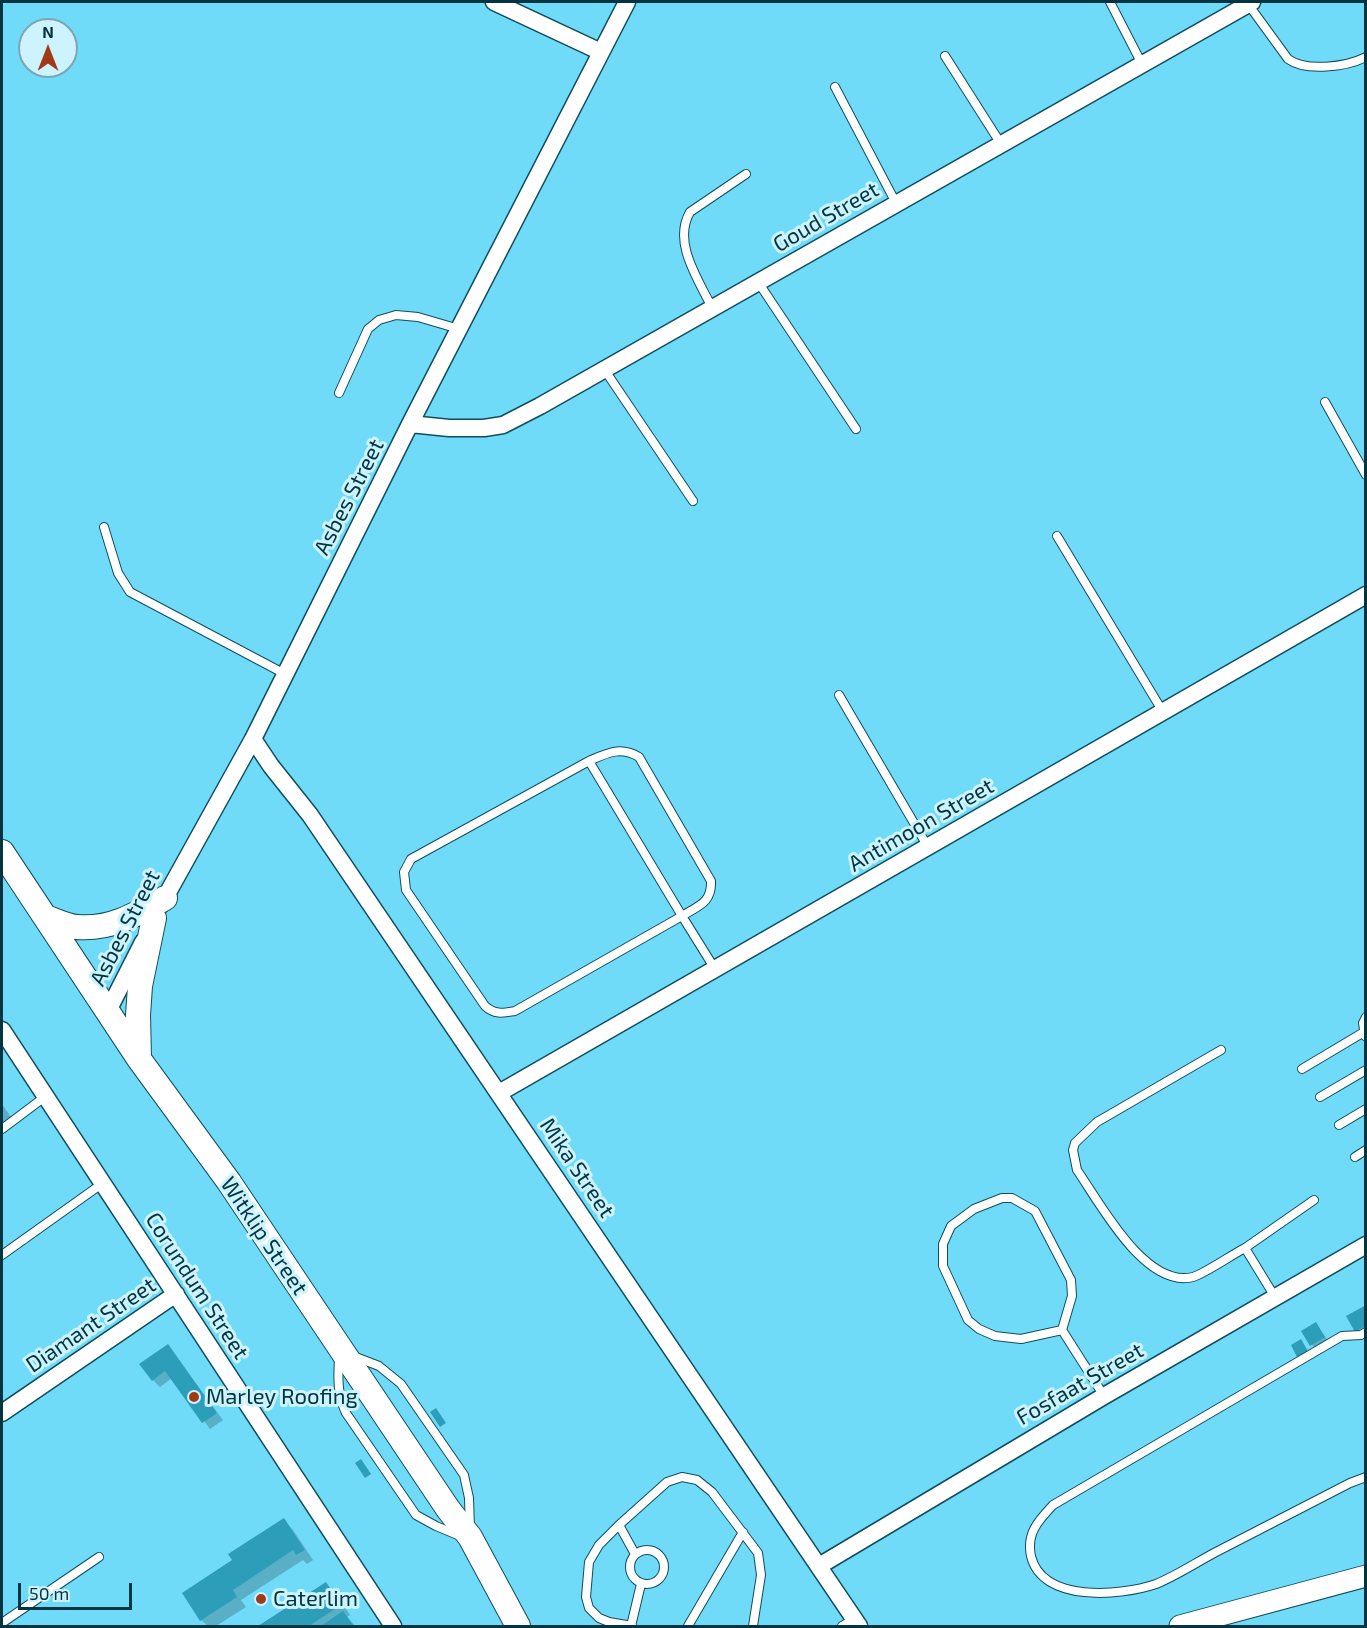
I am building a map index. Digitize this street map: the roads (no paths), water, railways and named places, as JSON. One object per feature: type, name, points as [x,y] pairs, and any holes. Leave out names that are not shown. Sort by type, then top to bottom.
[{"type":"main road","name":"Witklip Street","points":[[2,852],[139,1059],[229,1182],[340,1350],[448,1509],[471,1539],[518,1626]]},
{"type":"main road","points":[[45,917],[75,927],[99,927],[160,908]]},
{"type":"main road","points":[[139,1059],[140,986],[160,908]]},
{"type":"street","points":[[494,2],[601,52]]},
{"type":"street","name":"Asbes Street","points":[[108,1011],[160,908],[253,739],[410,424],[627,2]]},
{"type":"street","name":"Goud Street","points":[[410,424],[465,429],[503,424],[1250,3]]},
{"type":"street","name":"Antimoon Street","points":[[499,1093],[1365,596]]},
{"type":"street","name":"Mika Street","points":[[253,739],[271,766],[310,815],[499,1093],[819,1566],[852,1624]]},
{"type":"street","name":"Corundum Street","points":[[2,1030],[393,1626]]},
{"type":"street","name":"Fosfaat Street","points":[[819,1566],[1104,1396],[1365,1245]]},
{"type":"street","name":"Diamant Street","points":[[2,1413],[176,1294]]},
{"type":"street","points":[[1180,1626],[1365,1576]]},
{"type":"lane","points":[[1110,2],[1142,64]]},
{"type":"lane","points":[[1250,3],[1288,59],[1295,64],[1306,68],[1347,63],[1365,57]]},
{"type":"lane","points":[[945,56],[1001,144]]},
{"type":"lane","points":[[835,87],[896,203]]},
{"type":"lane","points":[[712,308],[687,254],[683,240],[685,225],[690,212],[746,174]]},
{"type":"lane","points":[[758,282],[856,429]]},
{"type":"lane","points":[[339,393],[369,329],[378,320],[396,315],[418,317],[459,329]]},
{"type":"lane","points":[[604,369],[693,501]]},
{"type":"lane","points":[[1325,402],[1365,475]]},
{"type":"lane","points":[[104,527],[118,573],[130,592],[285,674]]},
{"type":"lane","points":[[1057,536],[1163,712]]},
{"type":"lane","points":[[839,695],[928,847]]},
{"type":"lane","points":[[623,750],[639,757],[711,881],[712,890],[708,900],[681,916],[515,1011],[501,1014],[492,1012],[485,1006],[406,890],[404,872],[411,860],[588,761],[613,751],[623,750]]},
{"type":"lane","points":[[588,761],[715,969]]},
{"type":"lane","points":[[1302,1069],[1365,1034],[1363,1023],[1365,1017]]},
{"type":"lane","points":[[1221,1050],[1097,1122],[1075,1143],[1073,1150],[1077,1170],[1132,1250],[1155,1270],[1174,1277],[1193,1277],[1245,1248],[1314,1200]]},
{"type":"lane","points":[[1320,1097],[1365,1070]]},
{"type":"lane","points":[[2,1129],[46,1096]]},
{"type":"lane","points":[[1339,1125],[1365,1109]]},
{"type":"lane","points":[[1355,1156],[1365,1150]]},
{"type":"lane","points":[[2,1255],[103,1183]]},
{"type":"lane","points":[[1062,1330],[1021,1338],[1004,1337],[979,1329],[968,1320],[943,1266],[943,1244],[951,1227],[974,1209],[1002,1198],[1012,1198],[1035,1211],[1071,1280],[1072,1296],[1062,1330],[1104,1396]]},
{"type":"lane","points":[[1245,1248],[1275,1297]]},
{"type":"lane","points":[[1365,1332],[1361,1335],[1342,1336],[1053,1504],[1036,1522],[1030,1538],[1031,1556],[1037,1571],[1057,1586],[1081,1592],[1108,1593],[1156,1584],[1365,1477]]},
{"type":"lane","points":[[340,1350],[378,1366],[401,1384],[458,1466],[468,1488],[471,1539]]},
{"type":"lane","points":[[641,1584],[632,1626],[598,1618],[590,1608],[586,1596],[590,1562],[599,1545],[667,1482],[682,1477],[697,1480],[712,1492],[758,1553],[761,1575],[753,1626]]},
{"type":"lane","points":[[619,1525],[635,1554]]},
{"type":"lane","points":[[688,1626],[743,1532]]},
{"type":"lane","points":[[646,1550],[653,1551],[662,1559],[664,1570],[658,1581],[653,1584],[641,1584],[631,1576],[629,1571],[631,1559],[635,1554],[646,1550]]},
{"type":"lane","points":[[2,1623],[99,1557]]},
{"type":"place","name":"Marley Roofing","points":[[194,1397]]},
{"type":"place","name":"Caterlim","points":[[261,1599]]}]
